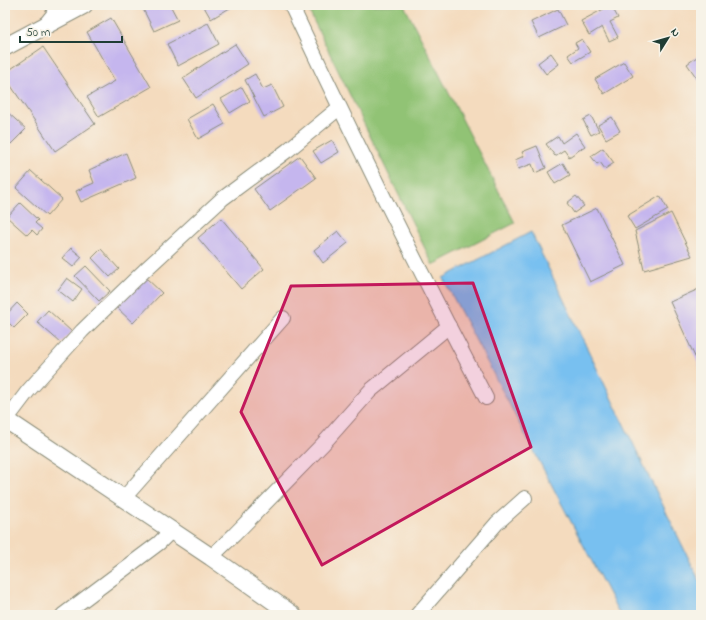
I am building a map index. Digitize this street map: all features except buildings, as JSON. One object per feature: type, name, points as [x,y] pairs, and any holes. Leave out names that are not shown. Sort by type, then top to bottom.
[{"type":"street","points":[[44,26],[56,11],[52,5]]},
{"type":"street","points":[[5,47],[84,5]]},
{"type":"street","points":[[291,5],[340,108],[448,326],[486,398]]},
{"type":"street","points":[[293,615],[211,557],[5,420],[28,391],[82,331],[144,270],[222,199],[288,150],[340,108]]},
{"type":"street","points":[[123,499],[283,318]]},
{"type":"street","points":[[211,557],[322,444],[370,391],[448,326]]},
{"type":"street","points":[[417,615],[497,523],[525,498]]},
{"type":"street","points":[[63,615],[159,543],[171,531]]},
{"type":"highlighted area","points":[[473,283],[531,447],[322,565],[241,412],[291,286]]},
{"type":"green space","points":[[306,5],[404,5],[515,223],[433,265]]},
{"type":"water","points":[[531,232],[701,584],[701,615],[620,615],[443,278]]}]
